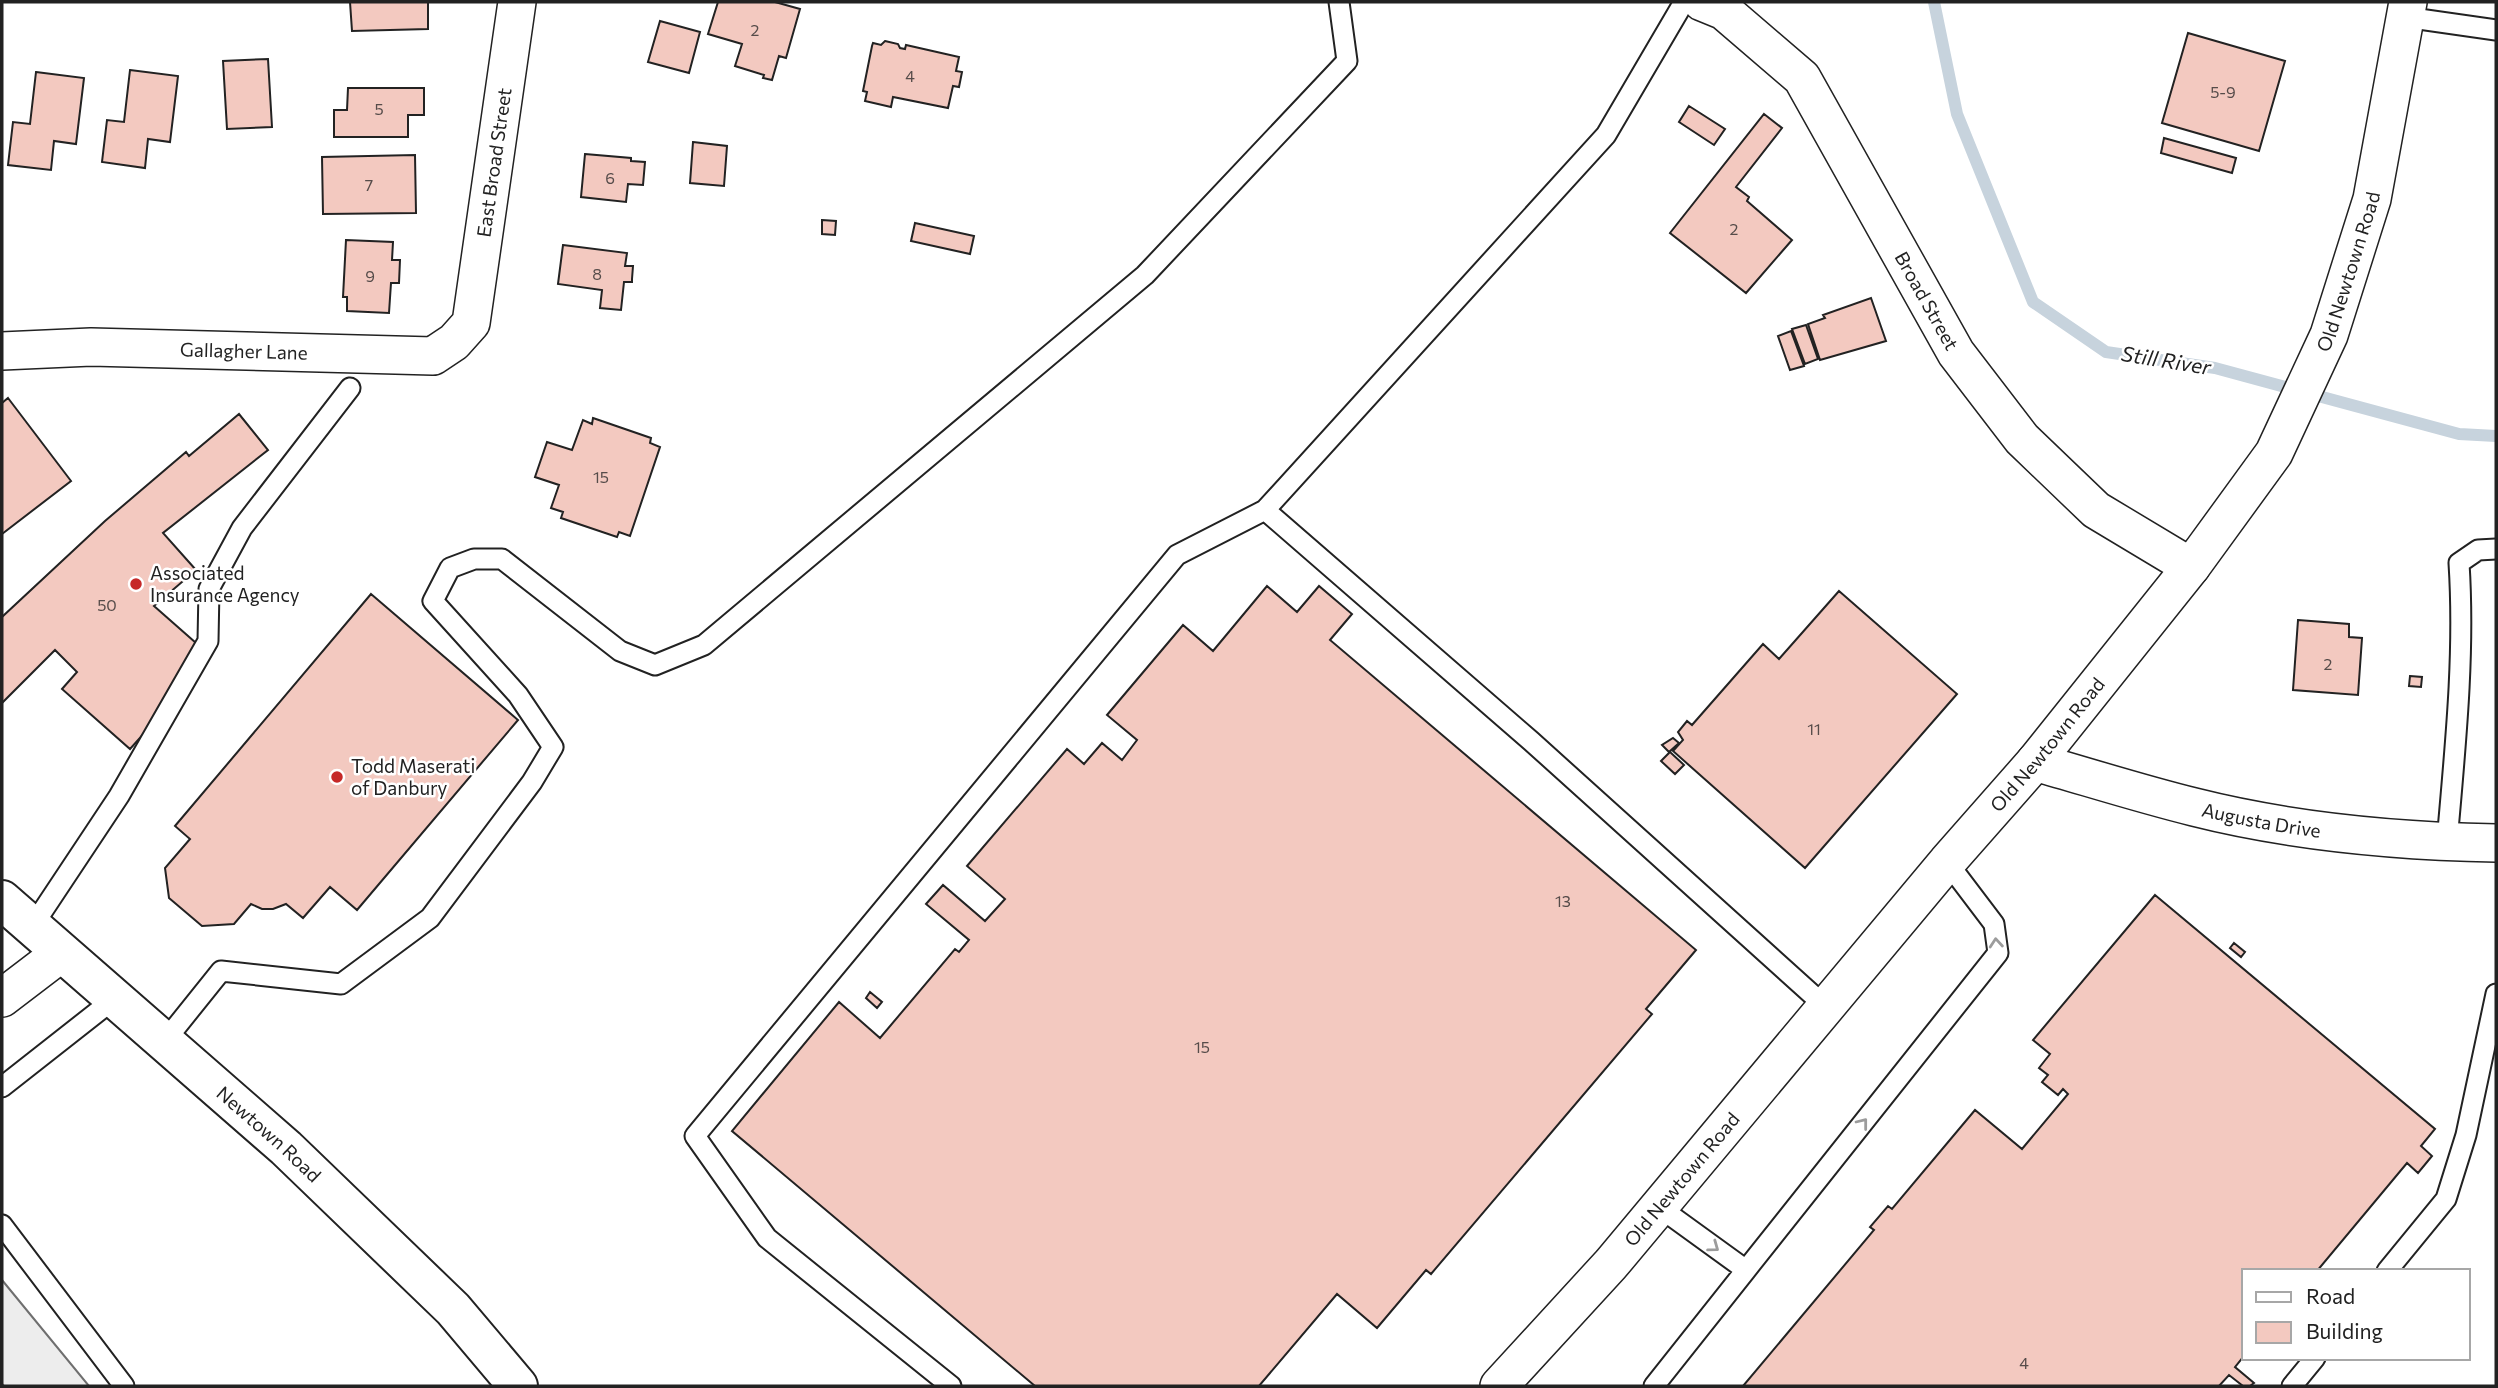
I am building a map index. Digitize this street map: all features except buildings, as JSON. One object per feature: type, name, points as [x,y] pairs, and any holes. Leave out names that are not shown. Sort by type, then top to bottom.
[{"type":"main road","name":"Newtown Road","points":[[2,900],[286,1148],[453,1309],[518,1386]]},
{"type":"street","name":"East Broad Street","points":[[471,323],[517,2]]},
{"type":"street","name":"Broad Street","points":[[1702,2],[1724,11],[1736,11],[1802,78],[1955,353],[2022,439],[2096,510],[2191,567]]},
{"type":"street","name":"Old Newtown Road","points":[[1499,1386],[1612,1264],[1947,862],[2035,762],[2191,567],[2274,453],[2329,335],[2372,199],[2407,9]]},
{"type":"street","name":"Gallagher Lane","points":[[2,351],[91,347],[433,356],[453,342],[471,323]]},
{"type":"street","name":"Augusta Drive","points":[[2035,762],[2208,810],[2313,831],[2447,842],[2496,843]]},
{"type":"street","points":[[2,998],[61,953]]},
{"type":"lane","points":[[164,1042],[221,971],[341,984],[430,918],[532,782],[553,747],[518,695],[433,601],[450,568],[474,559],[502,559],[620,651],[655,665],[704,645],[1145,275],[1347,61],[1339,2]]},
{"type":"lane","points":[[951,1386],[766,1238],[695,1136],[1177,555],[1265,509],[1606,135],[1684,2]]},
{"type":"lane","points":[[2407,9],[2496,30]]},
{"type":"lane","points":[[32,927],[119,796],[208,641],[209,589],[242,528],[350,388]]},
{"type":"lane","points":[[1265,509],[1531,741],[1826,1007]]},
{"type":"lane","points":[[2447,842],[2459,701],[2462,617],[2459,563],[2479,550],[2496,549]]},
{"type":"lane","points":[[1654,1386],[1998,953],[1994,924],[1947,862]]},
{"type":"lane","points":[[2389,1269],[2446,1199],[2466,1135],[2496,994]]},
{"type":"lane","points":[[2,1087],[114,999]]},
{"type":"lane","points":[[1659,1207],[1746,1270]]},
{"type":"lane","points":[[2,1225],[124,1386]]},
{"type":"lane","points":[[2292,1386],[2313,1360]]},
{"type":"shaded area","points":[[2,1280],[89,1386],[2,1384]]},
{"type":"waterway","name":"Still River","points":[[1934,2],[1957,114],[2033,302],[2106,352],[2215,368],[2459,434],[2496,436]]},
{"type":"place","name":"Associated Insurance Agency","points":[[136,584]]},
{"type":"place","name":"Todd Maserati of Danbury","points":[[337,777]]}]
